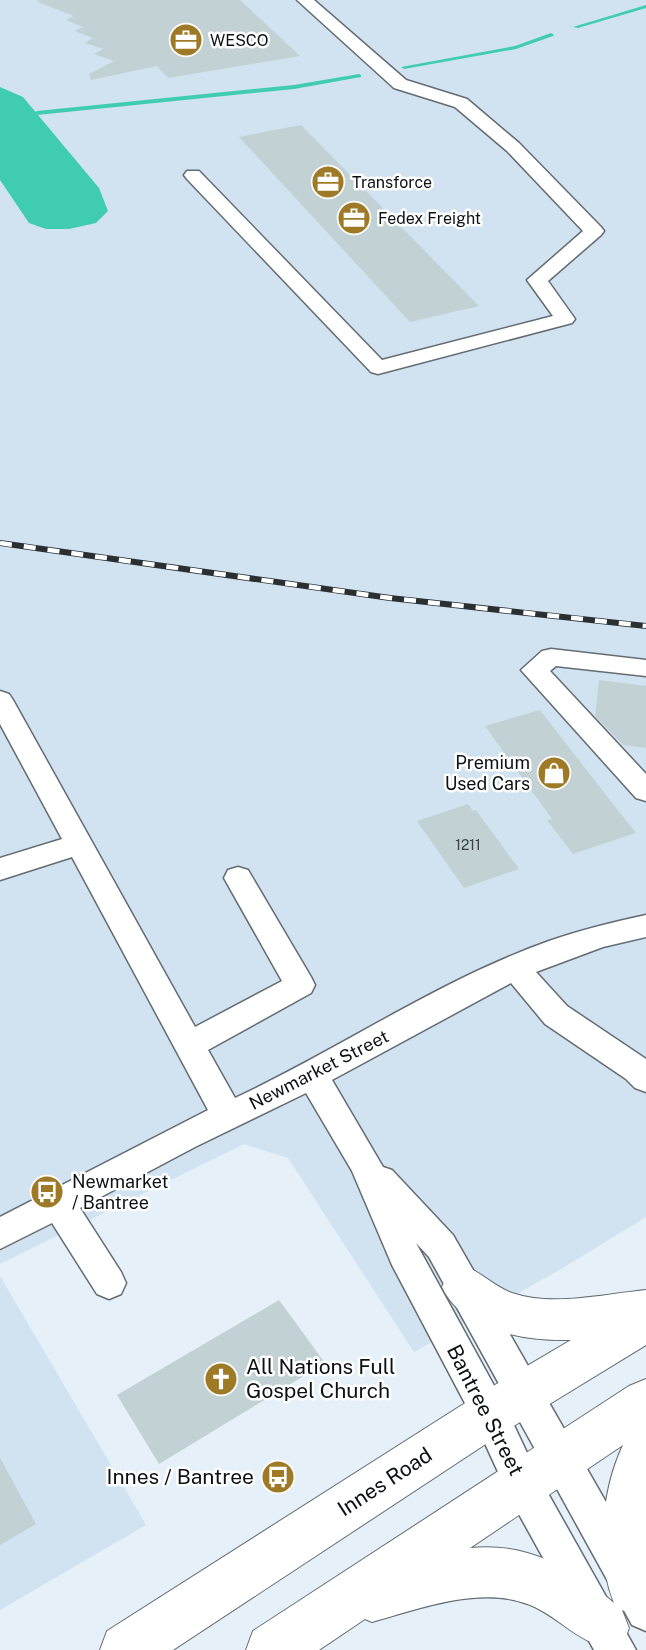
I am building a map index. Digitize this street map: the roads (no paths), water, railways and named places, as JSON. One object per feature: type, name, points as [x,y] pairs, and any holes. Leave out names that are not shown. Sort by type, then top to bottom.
[{"type":"main road","points":[[465,1287],[496,1308],[536,1318],[563,1319],[646,1311]]},
{"type":"main road","name":"Innes Road","points":[[126,1650],[507,1403],[646,1320]]},
{"type":"main road","points":[[272,1650],[646,1402]]},
{"type":"main road","points":[[341,1604],[428,1580],[490,1573],[537,1581],[565,1597],[625,1620],[628,1505],[640,1460],[646,1449]]},
{"type":"street","points":[[193,175],[377,368],[565,319],[537,280],[594,230],[513,147],[460,103],[400,85],[305,0]]},
{"type":"street","points":[[646,668],[551,657],[534,670],[646,791]]},
{"type":"street","points":[[0,700],[228,1116]]},
{"type":"street","points":[[0,869],[79,844]]},
{"type":"street","points":[[190,1045],[300,985],[238,878]]},
{"type":"street","name":"Newmarket Street","points":[[0,1234],[312,1075],[454,998],[544,956],[616,931],[646,926]]},
{"type":"street","points":[[516,969],[556,1015],[645,1077]]},
{"type":"street","name":"Bantree Street","points":[[312,1075],[366,1165],[404,1254],[507,1403]]},
{"type":"street","name":"Bantree Street","points":[[366,1165],[440,1246],[465,1287],[507,1403],[542,1473],[625,1620]]},
{"type":"street","points":[[58,1203],[109,1283]]},
{"type":"waterway","points":[[576,27],[646,6]]},
{"type":"waterway","points":[[404,67],[516,47],[551,35]]},
{"type":"waterway","points":[[37,113],[294,87],[359,76]]},
{"type":"railway","points":[[0,543],[390,598],[646,626]]},
{"type":"place","name":"WESCO","points":[[186,40]]},
{"type":"place","name":"Transforce","points":[[328,182]]},
{"type":"place","name":"Fedex Freight","points":[[354,218]]},
{"type":"place","name":"Premium Used Cars","points":[[554,773]]},
{"type":"place","name":"Newmarket / Bantree","points":[[47,1192]]},
{"type":"place","name":"All Nations Full Gospel Church","points":[[221,1379]]},
{"type":"place","name":"Innes / Bantree","points":[[278,1477]]}]
